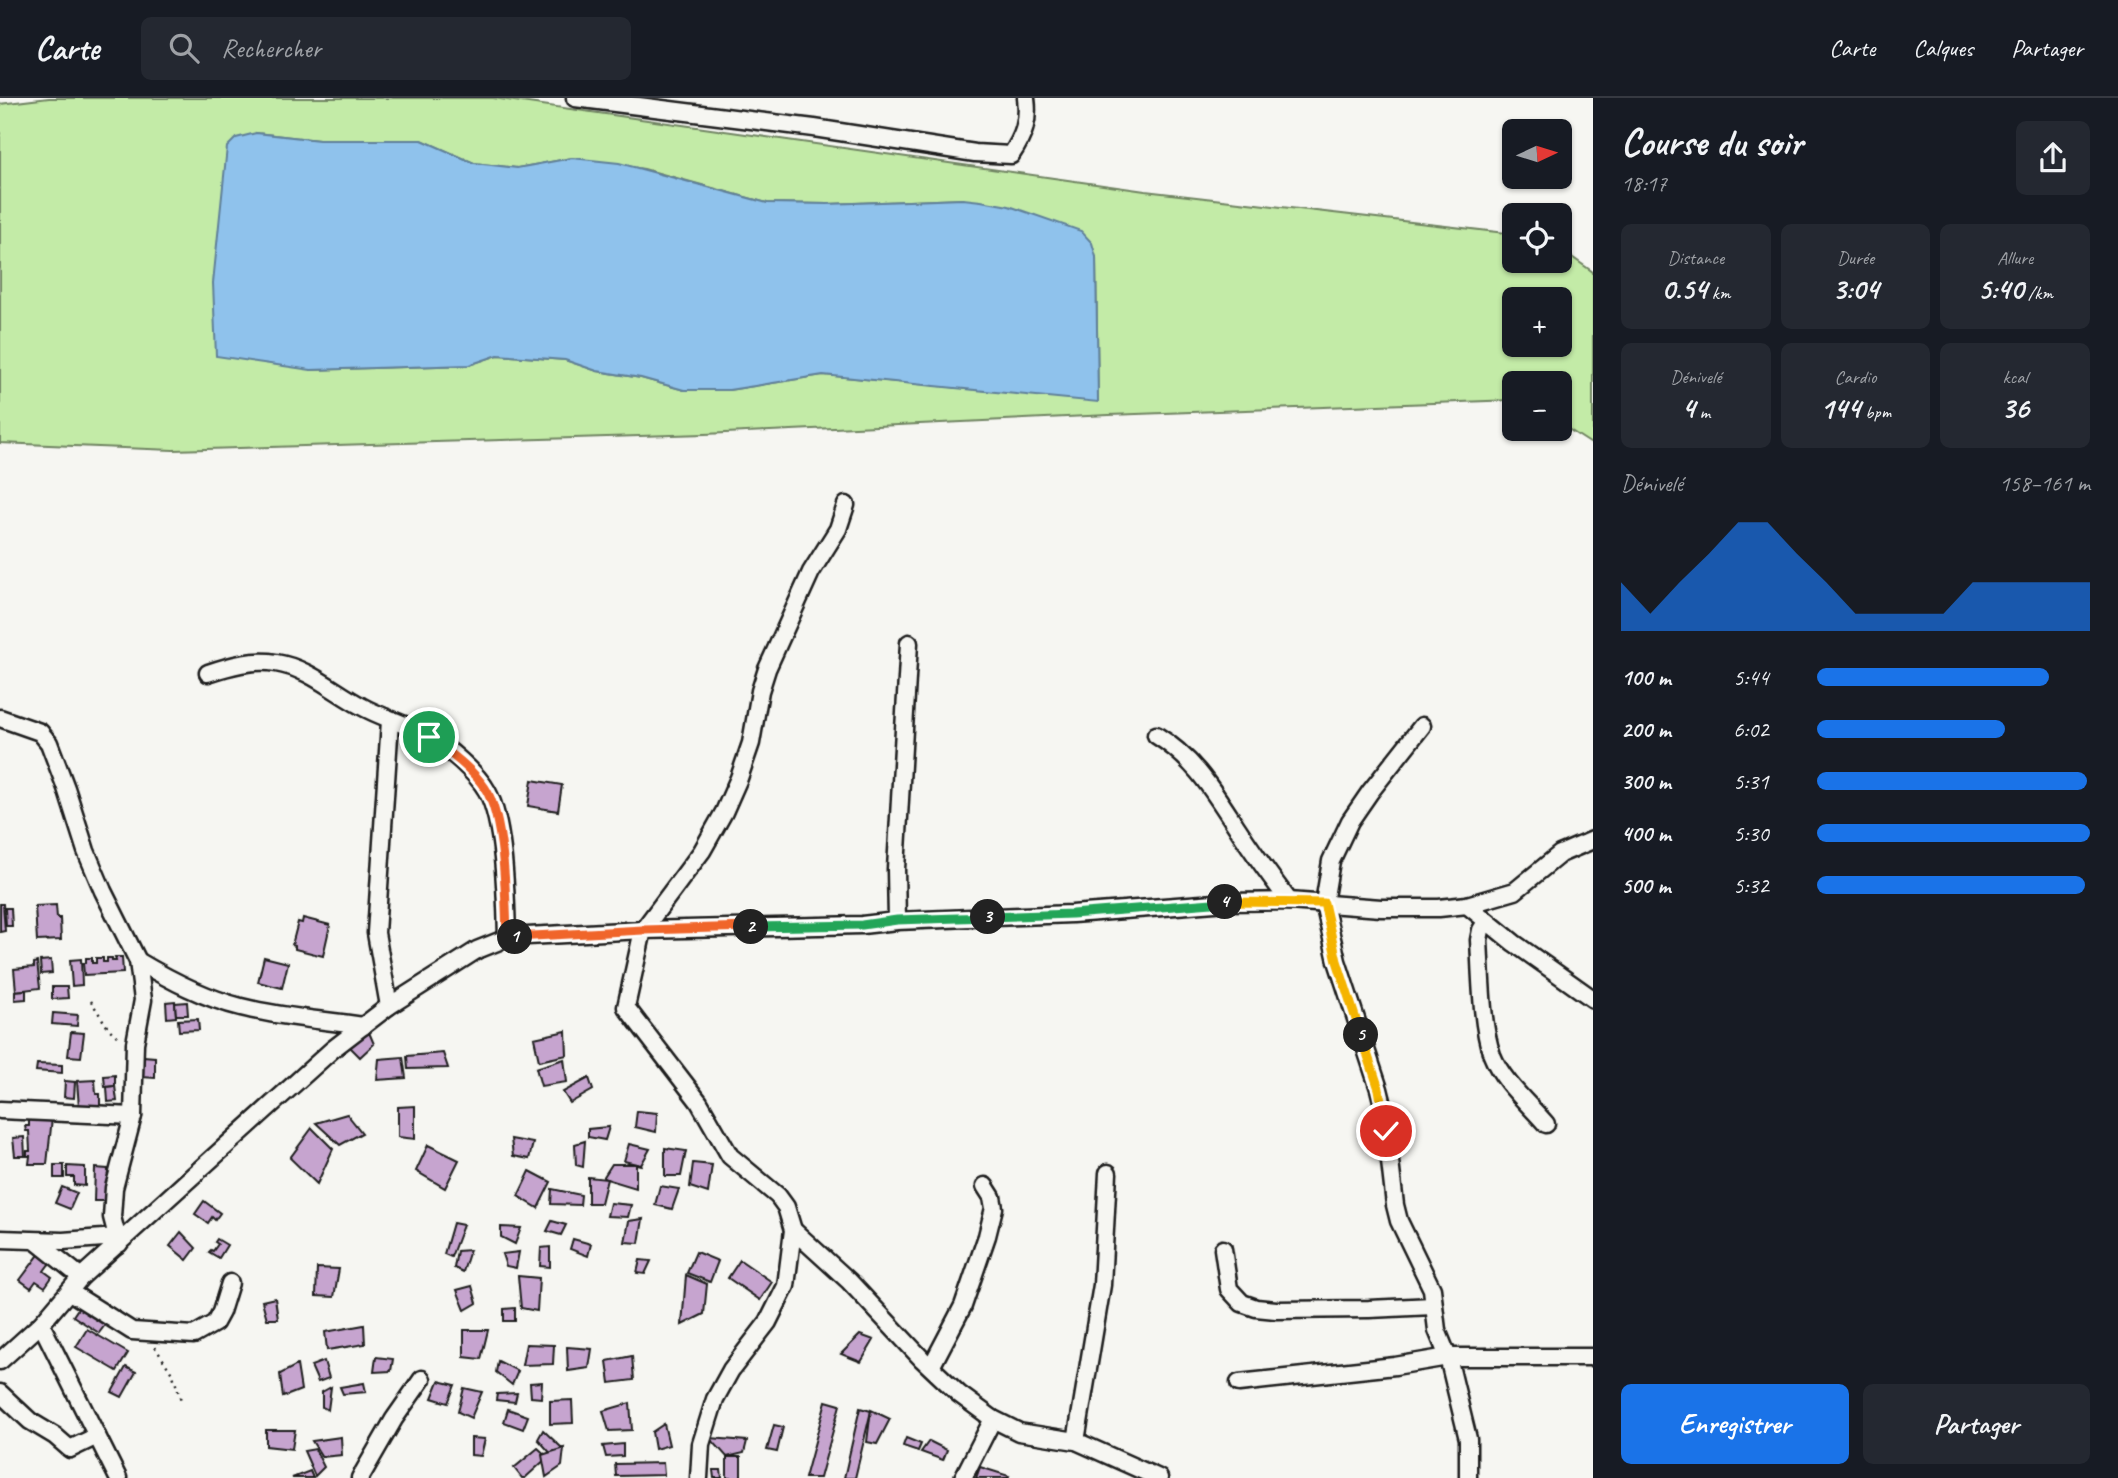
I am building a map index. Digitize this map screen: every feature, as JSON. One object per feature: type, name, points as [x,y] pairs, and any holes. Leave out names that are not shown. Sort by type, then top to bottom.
[{"type":"street","points":[[575,98],[814,128],[975,153],[1011,155],[1023,138],[1028,113],[1026,98]]},
{"type":"street","points":[[699,1478],[701,1444],[715,1399],[731,1370],[768,1322],[786,1286],[793,1230],[786,1208],[778,1196],[730,1156],[699,1102],[626,1007],[643,930],[702,851],[724,812],[751,743],[767,668],[811,572],[838,529],[846,505]]},
{"type":"street","points":[[897,920],[896,869],[909,643]]},
{"type":"street","points":[[208,674],[227,667],[253,663],[273,662],[293,666],[390,721],[429,737],[459,761],[487,792],[494,809],[504,872],[507,938]]},
{"type":"street","points":[[0,718],[29,726],[40,732],[49,743],[86,851],[138,961],[143,1000],[135,1054],[133,1116],[114,1188],[112,1217],[118,1241]]},
{"type":"street","points":[[389,1006],[376,933],[390,721]]},
{"type":"street","points":[[1422,726],[1350,821],[1331,861],[1324,903],[1337,961],[1384,1109],[1399,1221],[1432,1289],[1437,1330],[1448,1357],[1468,1439],[1468,1478]]},
{"type":"street","points":[[1156,735],[1176,747],[1212,787],[1250,848],[1289,901]]},
{"type":"street","points":[[0,1361],[41,1324],[118,1241],[333,1049],[389,1006],[477,950],[507,938],[643,930],[862,925],[897,920],[1072,914],[1228,902],[1289,901],[1349,907],[1439,908],[1468,905],[1515,891],[1560,854],[1593,840]]},
{"type":"street","points":[[1468,905],[1486,922],[1593,999]]},
{"type":"street","points":[[1486,922],[1479,940],[1488,1040],[1493,1057],[1507,1079],[1546,1124]]},
{"type":"street","points":[[138,961],[172,981],[242,1007],[363,1026]]},
{"type":"street","points":[[0,1110],[133,1116]]},
{"type":"street","points":[[1076,1441],[1102,1285],[1108,1173]]},
{"type":"street","points":[[931,1367],[963,1307],[987,1236],[994,1208],[992,1197],[985,1186]]},
{"type":"street","points":[[793,1230],[849,1281],[959,1394],[993,1419],[1019,1432],[1076,1441],[1159,1478]]},
{"type":"street","points":[[0,1239],[118,1241]]},
{"type":"street","points":[[36,1241],[81,1278]]},
{"type":"street","points":[[1223,1250],[1229,1290],[1242,1303],[1256,1308],[1369,1309],[1433,1306]]},
{"type":"street","points":[[70,1292],[132,1331],[194,1335],[215,1323],[230,1283]]},
{"type":"street","points":[[41,1324],[118,1478]]},
{"type":"street","points":[[1239,1383],[1395,1366],[1448,1357],[1593,1357]]},
{"type":"street","points":[[360,1478],[394,1419],[422,1379]]},
{"type":"street","points":[[0,1393],[30,1421],[70,1449],[97,1436]]},
{"type":"street","points":[[964,1478],[993,1419]]},
{"type":"path","points":[[91,1000],[108,1028],[135,1054]]},
{"type":"path","points":[[155,1347],[173,1375],[181,1400]]},
{"type":"green space","points":[[49,98],[493,98],[1145,191],[1502,233],[1502,273],[1572,273],[1572,257],[1593,272],[1593,445],[1572,431],[1572,371],[1502,371],[1502,400],[705,434],[173,450],[0,443],[0,104]],"holes":[[[256,133],[319,140],[422,140],[474,163],[517,168],[572,158],[644,169],[767,203],[827,204],[963,199],[1096,257],[1098,401],[823,375],[729,390],[684,390],[641,378],[597,371],[565,360],[498,355],[469,365],[311,370]]]},
{"type":"water","points":[[256,133],[319,140],[422,140],[474,163],[517,168],[572,158],[619,163],[767,203],[827,204],[963,199],[1009,206],[1081,231],[1092,243],[1096,257],[1098,402],[823,375],[729,390],[684,390],[641,378],[597,371],[565,360],[498,355],[469,365],[311,370],[216,356],[213,283],[227,147],[236,138]]},
{"type":"building","points":[[532,780],[562,785],[558,811],[528,806]]},
{"type":"building","points":[[0,904],[3,904],[5,931],[0,932]]},
{"type":"building","points":[[56,905],[57,918],[60,918],[61,940],[37,941],[35,906]]},
{"type":"building","points":[[5,908],[11,908],[12,926],[6,926]]},
{"type":"building","points":[[303,918],[330,925],[323,956],[295,949],[292,945],[298,922],[302,923]]},
{"type":"building","points":[[115,957],[122,957],[123,973],[84,975],[83,963],[86,963],[86,958],[92,958],[92,963],[96,963],[96,958],[103,958],[103,962],[107,962],[107,958],[116,961]]},
{"type":"building","points":[[264,957],[288,963],[282,988],[258,982]]},
{"type":"building","points":[[81,959],[82,985],[72,986],[70,960]]},
{"type":"building","points":[[51,960],[52,973],[41,974],[40,961]]},
{"type":"building","points":[[37,962],[40,988],[16,991],[14,969],[34,967]]},
{"type":"building","points":[[52,987],[67,987],[68,998],[52,999]]},
{"type":"building","points":[[26,990],[26,999],[15,1000],[15,991]]},
{"type":"building","points":[[175,1001],[176,1017],[167,1018],[166,1002]]},
{"type":"building","points":[[187,1002],[188,1015],[176,1015],[175,1003]]},
{"type":"building","points":[[53,1013],[78,1015],[77,1026],[52,1024]]},
{"type":"building","points":[[198,1019],[199,1030],[179,1031],[178,1020]]},
{"type":"building","points":[[368,1030],[374,1044],[360,1057],[347,1044]]},
{"type":"building","points":[[566,1031],[567,1055],[539,1061],[534,1038]]},
{"type":"building","points":[[71,1032],[84,1033],[81,1057],[68,1056]]},
{"type":"building","points":[[443,1053],[448,1068],[408,1069],[407,1056]]},
{"type":"building","points":[[143,1056],[155,1057],[155,1078],[142,1077]]},
{"type":"building","points":[[403,1057],[406,1078],[377,1080],[379,1059]]},
{"type":"building","points":[[564,1059],[567,1082],[541,1086],[536,1068]]},
{"type":"building","points":[[37,1064],[62,1065],[62,1073],[36,1071]]},
{"type":"building","points":[[115,1075],[115,1086],[105,1087],[104,1076]]},
{"type":"building","points":[[589,1078],[593,1090],[570,1103],[563,1092]]},
{"type":"building","points":[[95,1080],[96,1094],[100,1094],[100,1106],[79,1107],[77,1081]]},
{"type":"building","points":[[65,1081],[75,1082],[74,1098],[64,1097]]},
{"type":"building","points":[[115,1086],[117,1101],[108,1102],[107,1087]]},
{"type":"building","points":[[415,1106],[415,1139],[398,1137],[398,1107]]},
{"type":"building","points":[[637,1111],[657,1113],[656,1132],[635,1127]]},
{"type":"building","points":[[347,1114],[362,1133],[340,1145],[316,1123]]},
{"type":"building","points":[[29,1117],[52,1118],[47,1164],[29,1164],[29,1131],[26,1131],[25,1126],[29,1126]]},
{"type":"building","points":[[609,1127],[605,1140],[588,1137],[588,1129]]},
{"type":"building","points":[[312,1128],[333,1149],[317,1184],[290,1158]]},
{"type":"building","points":[[24,1137],[25,1156],[15,1156],[13,1138]]},
{"type":"building","points":[[511,1139],[533,1143],[529,1159],[513,1156]]},
{"type":"building","points":[[585,1141],[583,1167],[576,1165],[575,1144]]},
{"type":"building","points":[[629,1144],[650,1149],[641,1165],[624,1161]]},
{"type":"building","points":[[428,1145],[459,1160],[445,1188],[416,1171]]},
{"type":"building","points":[[665,1148],[686,1151],[681,1176],[665,1176]]},
{"type":"building","points":[[693,1163],[712,1165],[708,1193],[690,1187]]},
{"type":"building","points":[[612,1164],[636,1164],[636,1188],[603,1178]]},
{"type":"building","points":[[54,1165],[64,1165],[64,1178],[54,1178]]},
{"type":"building","points":[[67,1166],[85,1167],[85,1186],[74,1185],[74,1177],[67,1177]]},
{"type":"building","points":[[95,1168],[108,1169],[107,1201],[94,1201]]},
{"type":"building","points":[[530,1171],[551,1182],[538,1208],[518,1196]]},
{"type":"building","points":[[588,1177],[607,1179],[601,1203],[588,1203]]},
{"type":"building","points":[[660,1186],[679,1189],[672,1209],[655,1205]]},
{"type":"building","points":[[62,1187],[77,1193],[70,1209],[55,1203]]},
{"type":"building","points":[[552,1189],[581,1195],[580,1205],[551,1204]]},
{"type":"building","points":[[204,1201],[220,1213],[215,1220],[212,1217],[208,1223],[195,1214]]},
{"type":"building","points":[[610,1203],[631,1205],[628,1217],[607,1216]]},
{"type":"building","points":[[643,1219],[639,1243],[625,1242],[629,1221]]},
{"type":"building","points":[[552,1221],[566,1225],[561,1235],[547,1231]]},
{"type":"building","points":[[453,1223],[463,1225],[451,1257],[444,1254]]},
{"type":"building","points":[[501,1227],[521,1228],[515,1244],[501,1237]]},
{"type":"building","points":[[181,1232],[196,1248],[187,1260],[170,1246]]},
{"type":"building","points":[[217,1239],[227,1245],[219,1258],[209,1252],[218,1244],[215,1242]]},
{"type":"building","points":[[573,1239],[591,1244],[588,1256],[570,1249]]},
{"type":"building","points":[[550,1247],[550,1267],[540,1266],[541,1248]]},
{"type":"building","points":[[470,1250],[463,1272],[454,1268],[457,1251]]},
{"type":"building","points":[[41,1252],[52,1260],[44,1271],[52,1277],[45,1287],[36,1281],[31,1288],[20,1280]]},
{"type":"building","points":[[519,1252],[516,1268],[506,1266],[502,1254]]},
{"type":"building","points":[[696,1252],[718,1261],[710,1282],[687,1273]]},
{"type":"building","points":[[640,1260],[651,1261],[645,1274],[637,1273]]},
{"type":"building","points":[[740,1260],[772,1282],[760,1300],[728,1278]]},
{"type":"building","points":[[317,1268],[339,1269],[334,1297],[316,1296]]},
{"type":"building","points":[[686,1275],[707,1284],[704,1314],[682,1325]]},
{"type":"building","points":[[518,1276],[539,1278],[537,1311],[521,1308]]},
{"type":"building","points":[[472,1286],[477,1303],[465,1310],[457,1290]]},
{"type":"building","points":[[275,1298],[278,1319],[267,1319],[262,1301]]},
{"type":"building","points":[[79,1307],[105,1325],[99,1333],[73,1316]]},
{"type":"building","points":[[515,1308],[515,1321],[504,1321],[504,1309]]},
{"type":"building","points":[[364,1325],[365,1344],[327,1350],[325,1332]]},
{"type":"building","points":[[87,1329],[128,1353],[117,1371],[76,1347]]},
{"type":"building","points":[[464,1330],[488,1330],[481,1359],[464,1357]]},
{"type":"building","points":[[860,1335],[874,1340],[861,1362],[841,1354]]},
{"type":"building","points":[[526,1344],[554,1345],[553,1364],[522,1365]]},
{"type":"building","points":[[567,1347],[592,1349],[589,1368],[568,1371]]},
{"type":"building","points":[[632,1356],[634,1380],[610,1383],[607,1361]]},
{"type":"building","points":[[376,1357],[393,1359],[391,1371],[374,1372]]},
{"type":"building","points":[[324,1361],[329,1378],[318,1382],[311,1366]]},
{"type":"building","points":[[498,1361],[518,1371],[512,1385],[496,1372]]},
{"type":"building","points":[[297,1365],[301,1390],[283,1397],[280,1374]]},
{"type":"building","points":[[126,1367],[136,1372],[122,1397],[112,1392]]},
{"type":"building","points":[[439,1381],[455,1385],[448,1403],[432,1398]]},
{"type":"building","points":[[542,1382],[541,1398],[531,1397],[530,1383]]},
{"type":"building","points":[[364,1383],[366,1392],[343,1394],[340,1387]]},
{"type":"building","points":[[331,1387],[328,1410],[322,1407],[322,1392]]},
{"type":"building","points":[[464,1388],[482,1392],[471,1418],[458,1412]]},
{"type":"building","points":[[517,1393],[515,1402],[496,1400],[497,1394]]},
{"type":"building","points":[[572,1400],[573,1423],[550,1424],[550,1401]]},
{"type":"building","points":[[826,1401],[840,1405],[820,1478],[805,1478]]},
{"type":"building","points":[[630,1403],[632,1430],[609,1431],[603,1411]]},
{"type":"building","points":[[860,1408],[871,1411],[855,1478],[844,1478]]},
{"type":"building","points":[[508,1409],[528,1416],[523,1429],[504,1422]]},
{"type":"building","points":[[871,1410],[890,1419],[877,1444],[867,1442]]},
{"type":"building","points":[[664,1424],[669,1445],[655,1449],[652,1432]]},
{"type":"building","points":[[774,1425],[783,1427],[777,1452],[767,1450]]},
{"type":"building","points":[[266,1430],[295,1430],[292,1449],[266,1446]]},
{"type":"building","points":[[543,1430],[563,1449],[553,1456],[538,1439]]},
{"type":"building","points":[[341,1437],[342,1455],[322,1457],[312,1441]]},
{"type":"building","points":[[471,1438],[485,1439],[481,1456],[471,1455]]},
{"type":"building","points":[[710,1438],[747,1441],[744,1453],[727,1457]]},
{"type":"building","points":[[906,1438],[921,1444],[918,1451],[903,1446]]},
{"type":"building","points":[[929,1441],[947,1450],[943,1460],[921,1452]]},
{"type":"building","points":[[623,1444],[623,1456],[606,1457],[603,1446]]},
{"type":"building","points":[[538,1448],[548,1457],[522,1478],[514,1468]]},
{"type":"building","points":[[564,1448],[562,1466],[546,1477],[542,1455]]},
{"type":"building","points":[[315,1449],[324,1467],[315,1476],[304,1451]]},
{"type":"building","points":[[727,1457],[741,1457],[741,1478],[727,1478]]},
{"type":"building","points":[[663,1463],[664,1475],[616,1476],[615,1464]]},
{"type":"building","points":[[980,1467],[1009,1476],[976,1478]]},
{"type":"building","points":[[713,1470],[721,1470],[722,1478],[714,1478]]},
{"type":"building","points":[[310,1471],[313,1478],[292,1478]]},
{"type":"route","points":[[429,737],[479,780],[494,809],[505,886],[507,938],[643,930],[862,925],[897,920],[1072,914],[1228,902],[1324,903],[1337,961],[1379,1089],[1386,1131]]}]
